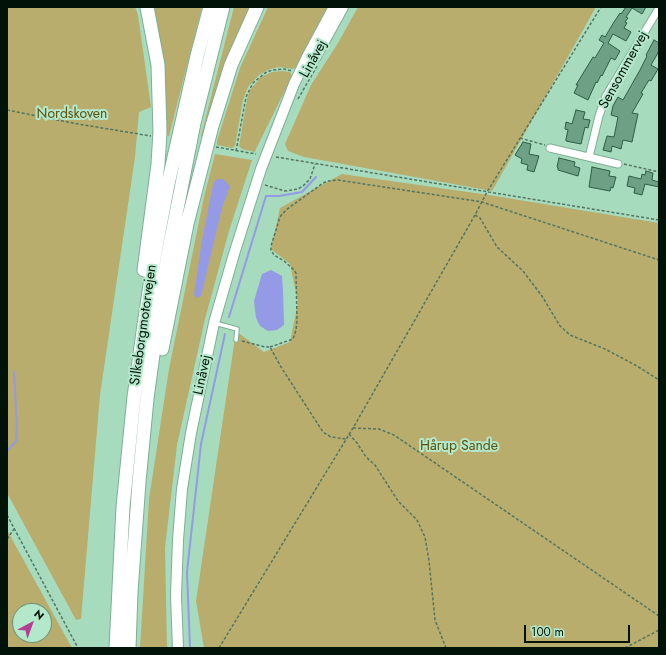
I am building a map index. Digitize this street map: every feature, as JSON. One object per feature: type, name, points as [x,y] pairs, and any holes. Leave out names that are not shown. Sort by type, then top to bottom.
[{"type":"highway","points":[[123,507],[128,397],[132,354],[158,164],[160,132],[158,65],[147,7]]},
{"type":"highway","name":"Silkeborgmotorvejen","points":[[116,648],[123,507],[134,397],[155,252],[180,127],[210,7]]},
{"type":"highway","name":"Silkeborgmotorvejen","points":[[129,648],[138,482],[149,384],[168,254],[194,123],[223,7]]},
{"type":"highway","points":[[138,482],[167,321],[187,224],[202,162],[231,65],[257,7]]},
{"type":"main road","name":"Linåvej","points":[[178,648],[176,596],[182,490],[190,433],[214,323],[261,169],[294,84],[334,7]]},
{"type":"main road","name":"Linåvej","points":[[284,112],[343,7]]},
{"type":"street","name":"Sensommervej","points":[[590,157],[599,116],[606,96],[659,8]]},
{"type":"street","points":[[550,148],[618,164]]},
{"type":"lane","points":[[214,323],[237,328],[236,340]]},
{"type":"path","points":[[219,648],[353,428],[476,215],[487,192],[601,7]]},
{"type":"path","points":[[298,100],[319,62]]},
{"type":"path","points":[[236,151],[246,97],[253,82],[265,73],[272,70],[284,69],[296,72]]},
{"type":"path","points":[[7,110],[152,137]]},
{"type":"path","points":[[520,138],[550,148]]},
{"type":"path","points":[[214,147],[256,154]]},
{"type":"path","points":[[272,162],[275,154]]},
{"type":"path","points":[[276,157],[659,220]]},
{"type":"path","points":[[264,184],[285,191],[298,189],[310,179],[315,164]]},
{"type":"path","points":[[618,164],[632,165],[659,172]]},
{"type":"path","points":[[236,340],[265,348],[293,339],[297,320],[296,273],[293,268],[272,252],[270,246],[280,217],[286,210],[328,181],[338,180],[482,202],[659,260]]},
{"type":"path","points":[[476,215],[480,218],[497,247],[523,271],[542,296],[560,326],[570,335],[605,349],[638,366],[659,380]]},
{"type":"path","points":[[270,347],[281,367],[323,432],[331,437],[346,439]]},
{"type":"path","points":[[353,428],[379,428],[394,435],[659,616]]},
{"type":"path","points":[[349,434],[366,457],[375,465],[398,501],[418,520],[425,537],[436,620],[446,648]]},
{"type":"path","points":[[7,515],[78,648]]},
{"type":"path","points":[[7,539],[14,528]]},
{"type":"path","points":[[625,648],[659,630]]},
{"type":"green space","name":"Nordskoven","points":[[7,7],[135,7],[138,15],[151,107],[139,112],[135,157],[100,395],[81,619],[76,620],[7,493]]},
{"type":"green space","points":[[151,7],[202,7],[169,136],[164,134]]},
{"type":"green space","points":[[234,7],[250,7],[234,42],[204,138],[201,136]]},
{"type":"green space","points":[[268,7],[328,7],[296,67],[293,69],[280,67],[270,69],[259,75],[248,87],[243,100],[235,146],[232,148],[217,145],[240,68]]},
{"type":"green space","points":[[358,7],[596,7],[492,191],[304,157],[288,151],[285,144],[311,85],[338,43]]},
{"type":"green space","points":[[272,72],[290,72],[292,76],[255,152],[242,149],[239,146],[247,99],[250,90],[261,77]]},
{"type":"green space","points":[[215,154],[252,160],[229,231],[205,319],[177,445],[165,548],[167,648],[140,648],[149,499],[169,369],[204,197]]},
{"type":"green space","name":"Hårup Sande","points":[[342,174],[489,195],[659,223],[659,648],[204,648],[196,601],[236,331],[264,352],[290,342],[298,302],[290,264],[271,249],[280,208]]},
{"type":"green space","points":[[7,530],[47,603],[12,603],[12,643],[52,643],[52,612],[72,648],[7,648]]},
{"type":"water","points":[[218,179],[223,179],[230,186],[222,208],[201,296],[197,298],[194,295],[202,240],[214,182]]},
{"type":"water","points":[[271,270],[282,276],[284,325],[277,330],[268,331],[260,326],[256,318],[254,301],[262,274]]},
{"type":"building","points":[[626,7],[646,7],[642,14],[632,8],[626,17],[628,18],[625,22],[627,23],[624,28],[631,32],[626,41],[613,34],[608,43],[620,51],[615,60],[611,58],[602,76],[601,75],[597,83],[596,82],[588,100],[574,93],[578,85],[576,85],[593,57],[595,58],[604,43],[599,40],[602,35],[605,37],[620,13],[621,14]]},
{"type":"building","points":[[654,40],[659,43],[659,51],[651,65],[658,69],[651,81],[649,80],[641,93],[643,94],[632,113],[638,114],[632,142],[623,140],[621,149],[612,146],[611,152],[603,150],[607,136],[614,137],[618,117],[611,115],[613,106],[618,97],[623,100],[640,70]]},
{"type":"building","points":[[576,110],[585,112],[583,119],[590,120],[588,128],[585,127],[581,144],[566,141],[568,130],[565,129],[566,122],[572,124]]},
{"type":"building","points":[[523,142],[531,144],[529,154],[539,156],[534,172],[527,170],[528,165],[521,163],[522,159],[515,155]]},
{"type":"building","points":[[559,158],[575,162],[574,166],[580,168],[578,176],[558,170],[557,167]]},
{"type":"building","points":[[592,167],[610,171],[609,176],[616,177],[613,188],[611,187],[610,191],[589,187]]},
{"type":"building","points":[[646,171],[653,173],[652,180],[659,182],[659,187],[645,184],[642,195],[634,193],[635,188],[627,186],[629,176],[641,179],[642,174],[645,175]]},
{"type":"waterway","points":[[229,317],[266,196],[279,196],[302,192],[316,177]]},
{"type":"waterway","points":[[190,648],[187,572],[201,444],[225,334]]},
{"type":"waterway","points":[[7,451],[16,441],[17,429],[14,372]]}]
